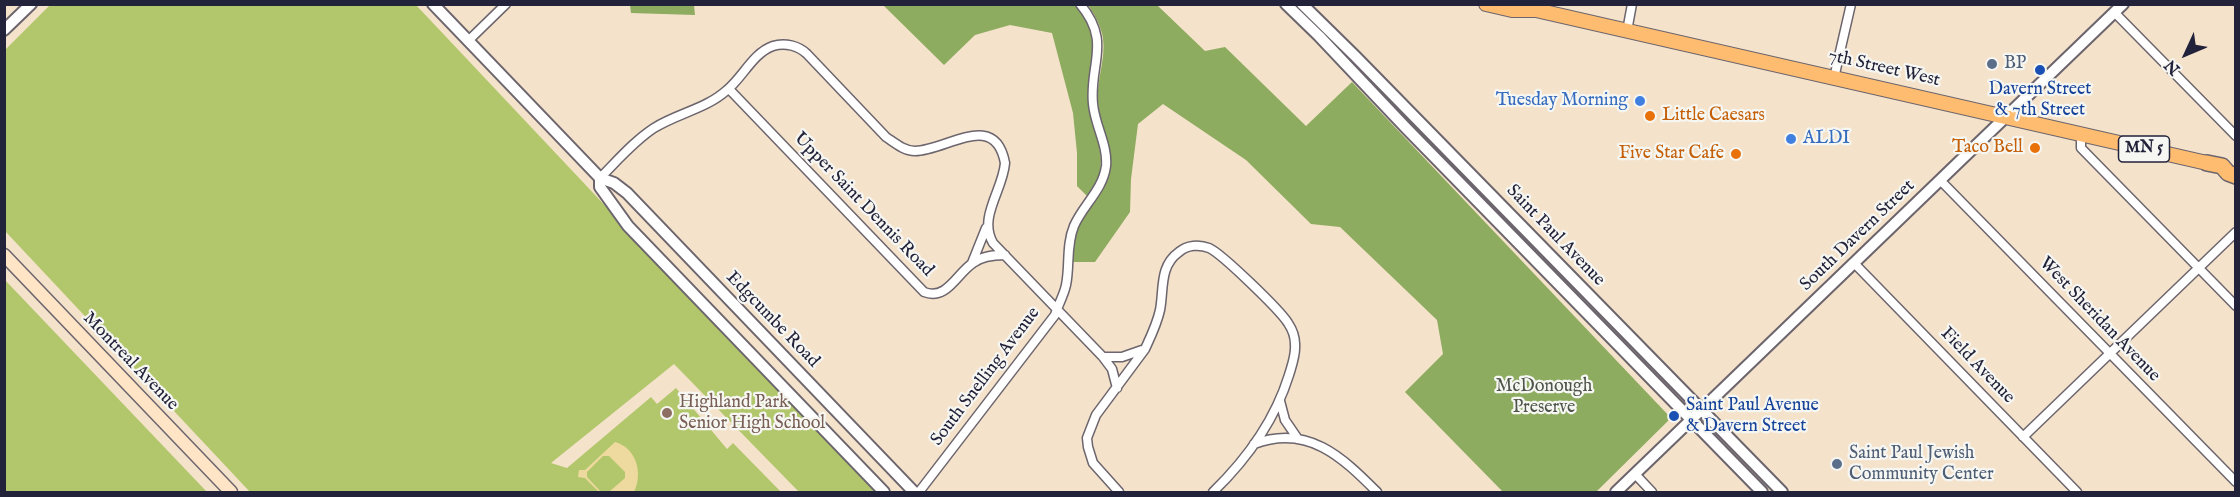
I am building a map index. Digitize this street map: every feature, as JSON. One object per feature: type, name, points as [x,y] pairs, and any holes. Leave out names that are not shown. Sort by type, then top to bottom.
[{"type":"highway","name":"MN 5","points":[[2222,164],[2228,173],[2235,176]]},
{"type":"main road","name":"7th Street West","points":[[1486,4],[1512,10],[1530,7],[1834,78],[2222,164]]},
{"type":"main road","name":"Montreal Avenue","points":[[4,255],[231,492]]},
{"type":"street","points":[[4,30],[31,4]]},
{"type":"street","name":"Edgcumbe Road","points":[[433,4],[600,177],[614,183],[627,193],[914,492]]},
{"type":"street","points":[[468,41],[506,4]]},
{"type":"street","name":"South Snelling Avenue","points":[[919,492],[1050,322],[1066,286],[1071,235],[1083,209],[1100,186],[1106,165],[1106,150],[1096,120],[1093,102],[1098,42],[1094,26],[1080,4]]},
{"type":"street","name":"Saint Paul Avenue","points":[[1286,4],[1762,492]]},
{"type":"street","name":"Saint Paul Avenue","points":[[1302,4],[1782,492]]},
{"type":"street","points":[[1627,31],[1632,4]]},
{"type":"street","points":[[1834,78],[1851,4]]},
{"type":"street","name":"South Davern Street","points":[[1616,492],[2123,4]]},
{"type":"street","points":[[2115,13],[2235,136]]},
{"type":"street","points":[[600,177],[653,128],[716,100],[761,53],[774,46],[790,45],[798,47],[807,54],[886,137],[897,145],[916,151],[934,148],[970,135],[985,135],[998,146],[1005,163],[988,222],[971,263]]},
{"type":"street","name":"Upper Saint Dennis Road","points":[[729,89],[920,290],[927,294],[939,294],[971,263]]},
{"type":"street","points":[[2081,134],[2081,148],[2235,306]]},
{"type":"street","name":"Edgcumbe Road","points":[[600,177],[600,187],[628,226],[884,492]]},
{"type":"street","name":"West Sheridan Avenue","points":[[1940,180],[2235,482]]},
{"type":"street","points":[[988,222],[987,233],[1005,255],[1103,357],[1112,369],[1117,388]]},
{"type":"street","points":[[2023,437],[2235,232]]},
{"type":"street","points":[[1119,492],[1093,464],[1087,438],[1092,421],[1145,348],[1160,313],[1164,271],[1168,264],[1179,252],[1195,245],[1209,248],[1222,256],[1284,318],[1295,339],[1294,356],[1280,401],[1254,444],[1212,492]]},
{"type":"street","points":[[971,263],[982,257],[1005,255]]},
{"type":"street","name":"Field Avenue","points":[[1854,263],[2077,492]]},
{"type":"street","points":[[1103,357],[1131,356],[1145,348]]},
{"type":"street","points":[[1280,401],[1285,420],[1298,439]]},
{"type":"street","points":[[1254,444],[1271,438],[1298,439],[1320,446],[1343,459],[1377,492]]},
{"type":"street","points":[[1635,474],[1652,492]]},
{"type":"green space","points":[[50,5],[416,5],[875,492],[799,492],[674,364],[551,463],[567,468],[651,397],[657,404],[676,388],[727,449],[733,443],[781,492],[250,492],[5,231],[5,50]]},
{"type":"green space","points":[[630,5],[694,5],[695,15],[631,13]]},
{"type":"green space","points":[[883,5],[1074,5],[1084,17],[1092,40],[1089,100],[1101,160],[1096,184],[1088,197],[1077,186],[1077,153],[1073,113],[1052,33],[1010,25],[975,35],[944,65]]},
{"type":"green space","name":"McDonough Preserve","points":[[1088,5],[1157,5],[1205,51],[1225,47],[1306,126],[1352,82],[1671,418],[1596,492],[1503,492],[1405,392],[1443,354],[1437,320],[1340,227],[1311,224],[1246,160],[1163,104],[1138,124],[1131,179],[1130,212],[1095,262],[1073,262],[1079,226],[1104,187],[1110,165],[1109,147],[1098,102],[1103,38],[1101,29]]},
{"type":"green space","points":[[5,280],[207,492],[5,492]]},
{"type":"sand","points":[[615,442],[629,450],[636,463],[638,477],[634,492],[609,492],[625,478],[625,472],[609,456],[603,456],[587,472],[587,477],[601,492],[585,478],[578,477],[579,470],[585,470]]},
{"type":"place","name":"BP","points":[[1992,64]]},
{"type":"place","name":"Davern Street & 7th Street","points":[[2040,70]]},
{"type":"place","name":"Tuesday Morning","points":[[1640,101]]},
{"type":"place","name":"Little Caesars","points":[[1650,116]]},
{"type":"place","name":"ALDI","points":[[1791,139]]},
{"type":"place","name":"Taco Bell","points":[[2035,148]]},
{"type":"place","name":"Five Star Cafe","points":[[1736,154]]},
{"type":"place","name":"Highland Park Senior High School","points":[[667,413]]},
{"type":"place","name":"Saint Paul Avenue & Davern Street","points":[[1674,416]]},
{"type":"place","name":"Saint Paul Jewish Community Center","points":[[1837,464]]}]
